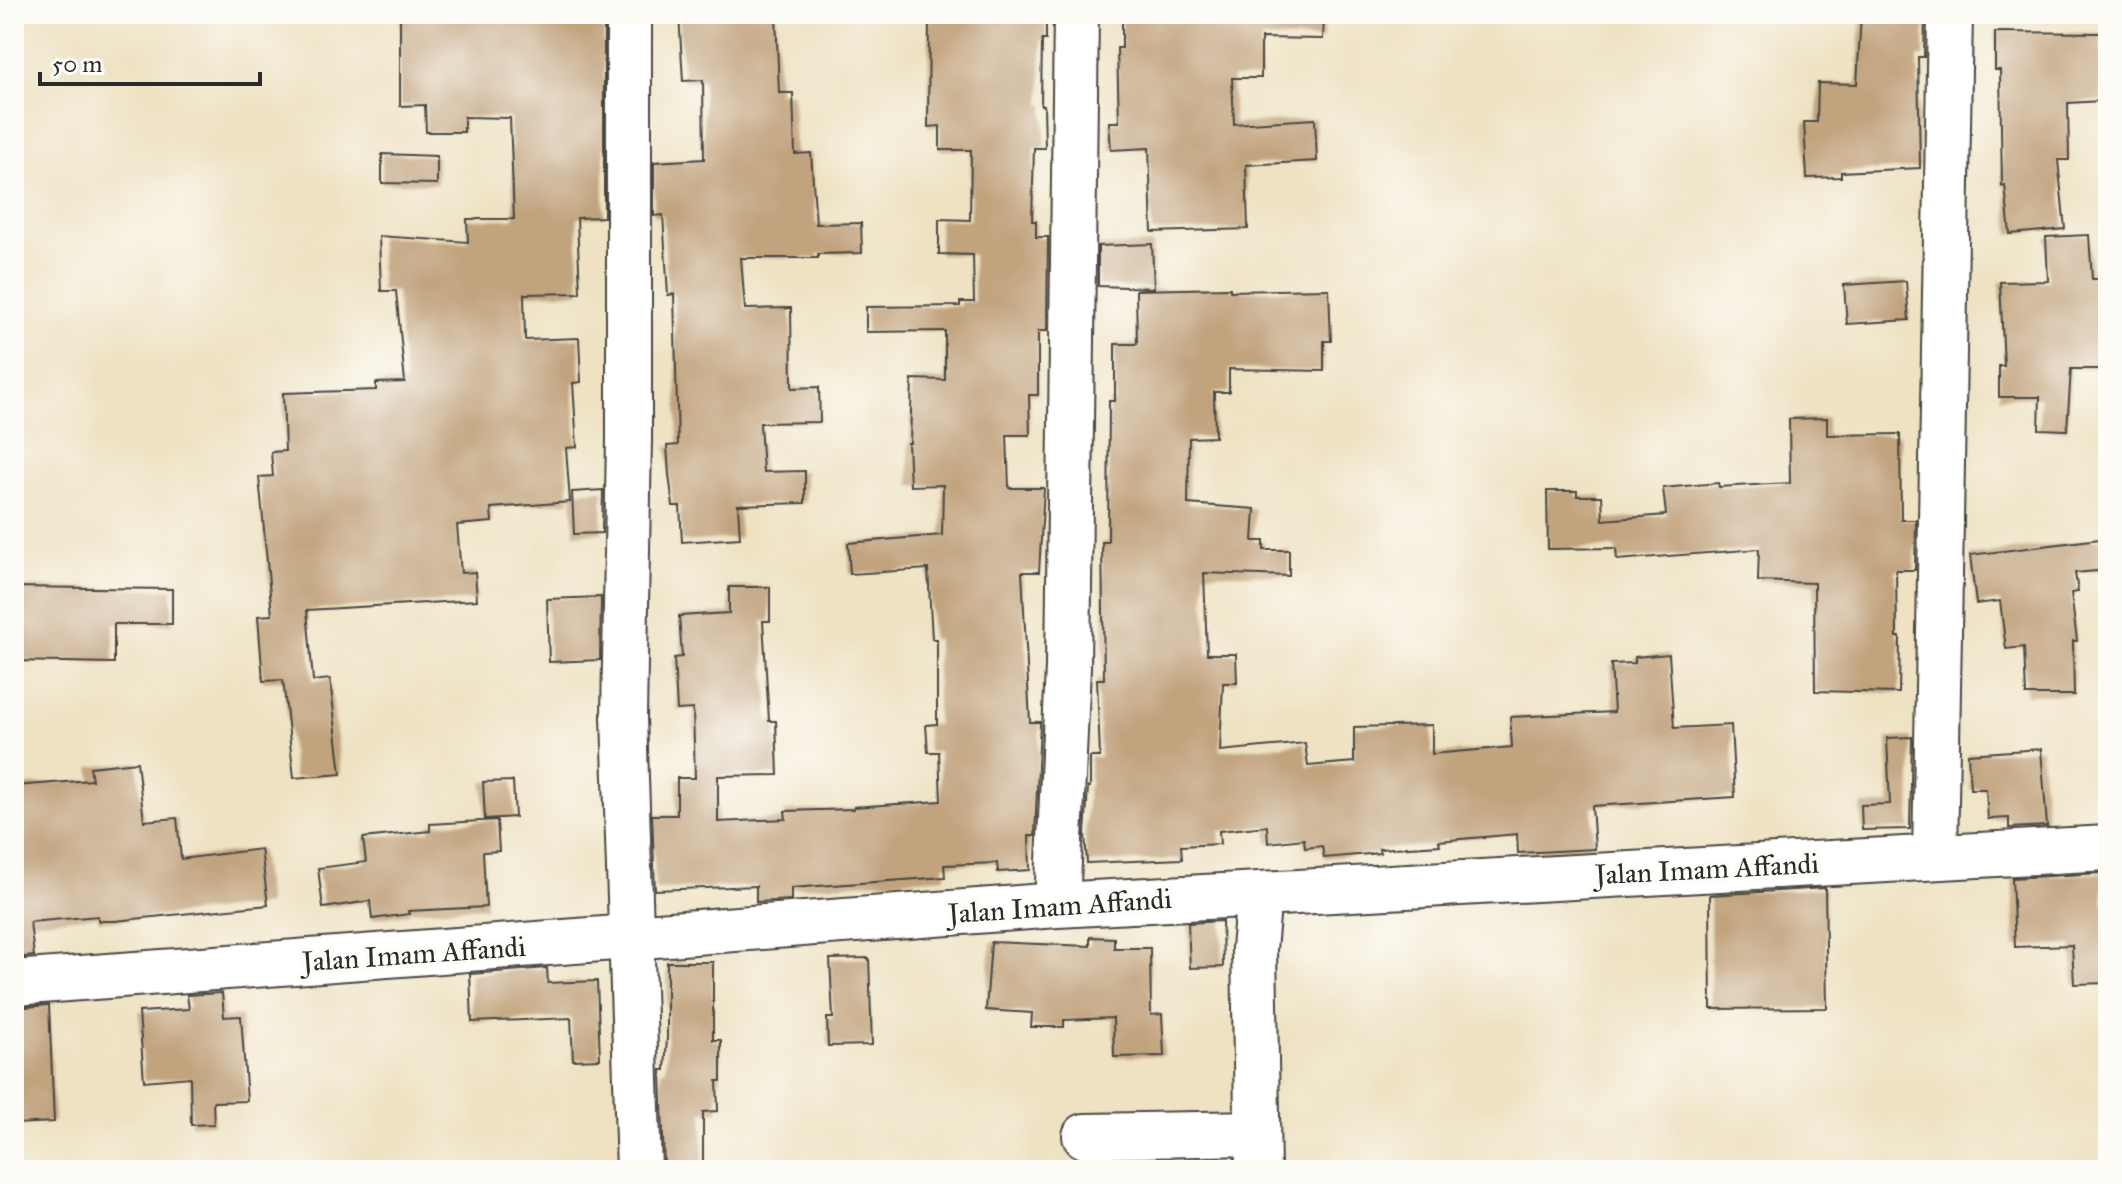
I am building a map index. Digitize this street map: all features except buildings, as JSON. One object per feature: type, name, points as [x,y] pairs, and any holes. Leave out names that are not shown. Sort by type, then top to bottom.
[{"type":"street","points":[[629,14],[629,424],[624,717],[639,1170]]},
{"type":"street","points":[[1057,905],[1068,668],[1076,14]]},
{"type":"street","points":[[1935,857],[1950,14]]},
{"type":"street","name":"Jalan Imam Affandi","points":[[14,983],[1057,905],[2108,848]]},
{"type":"street","points":[[1085,1136],[1257,1152],[1254,949],[1259,894]]}]
